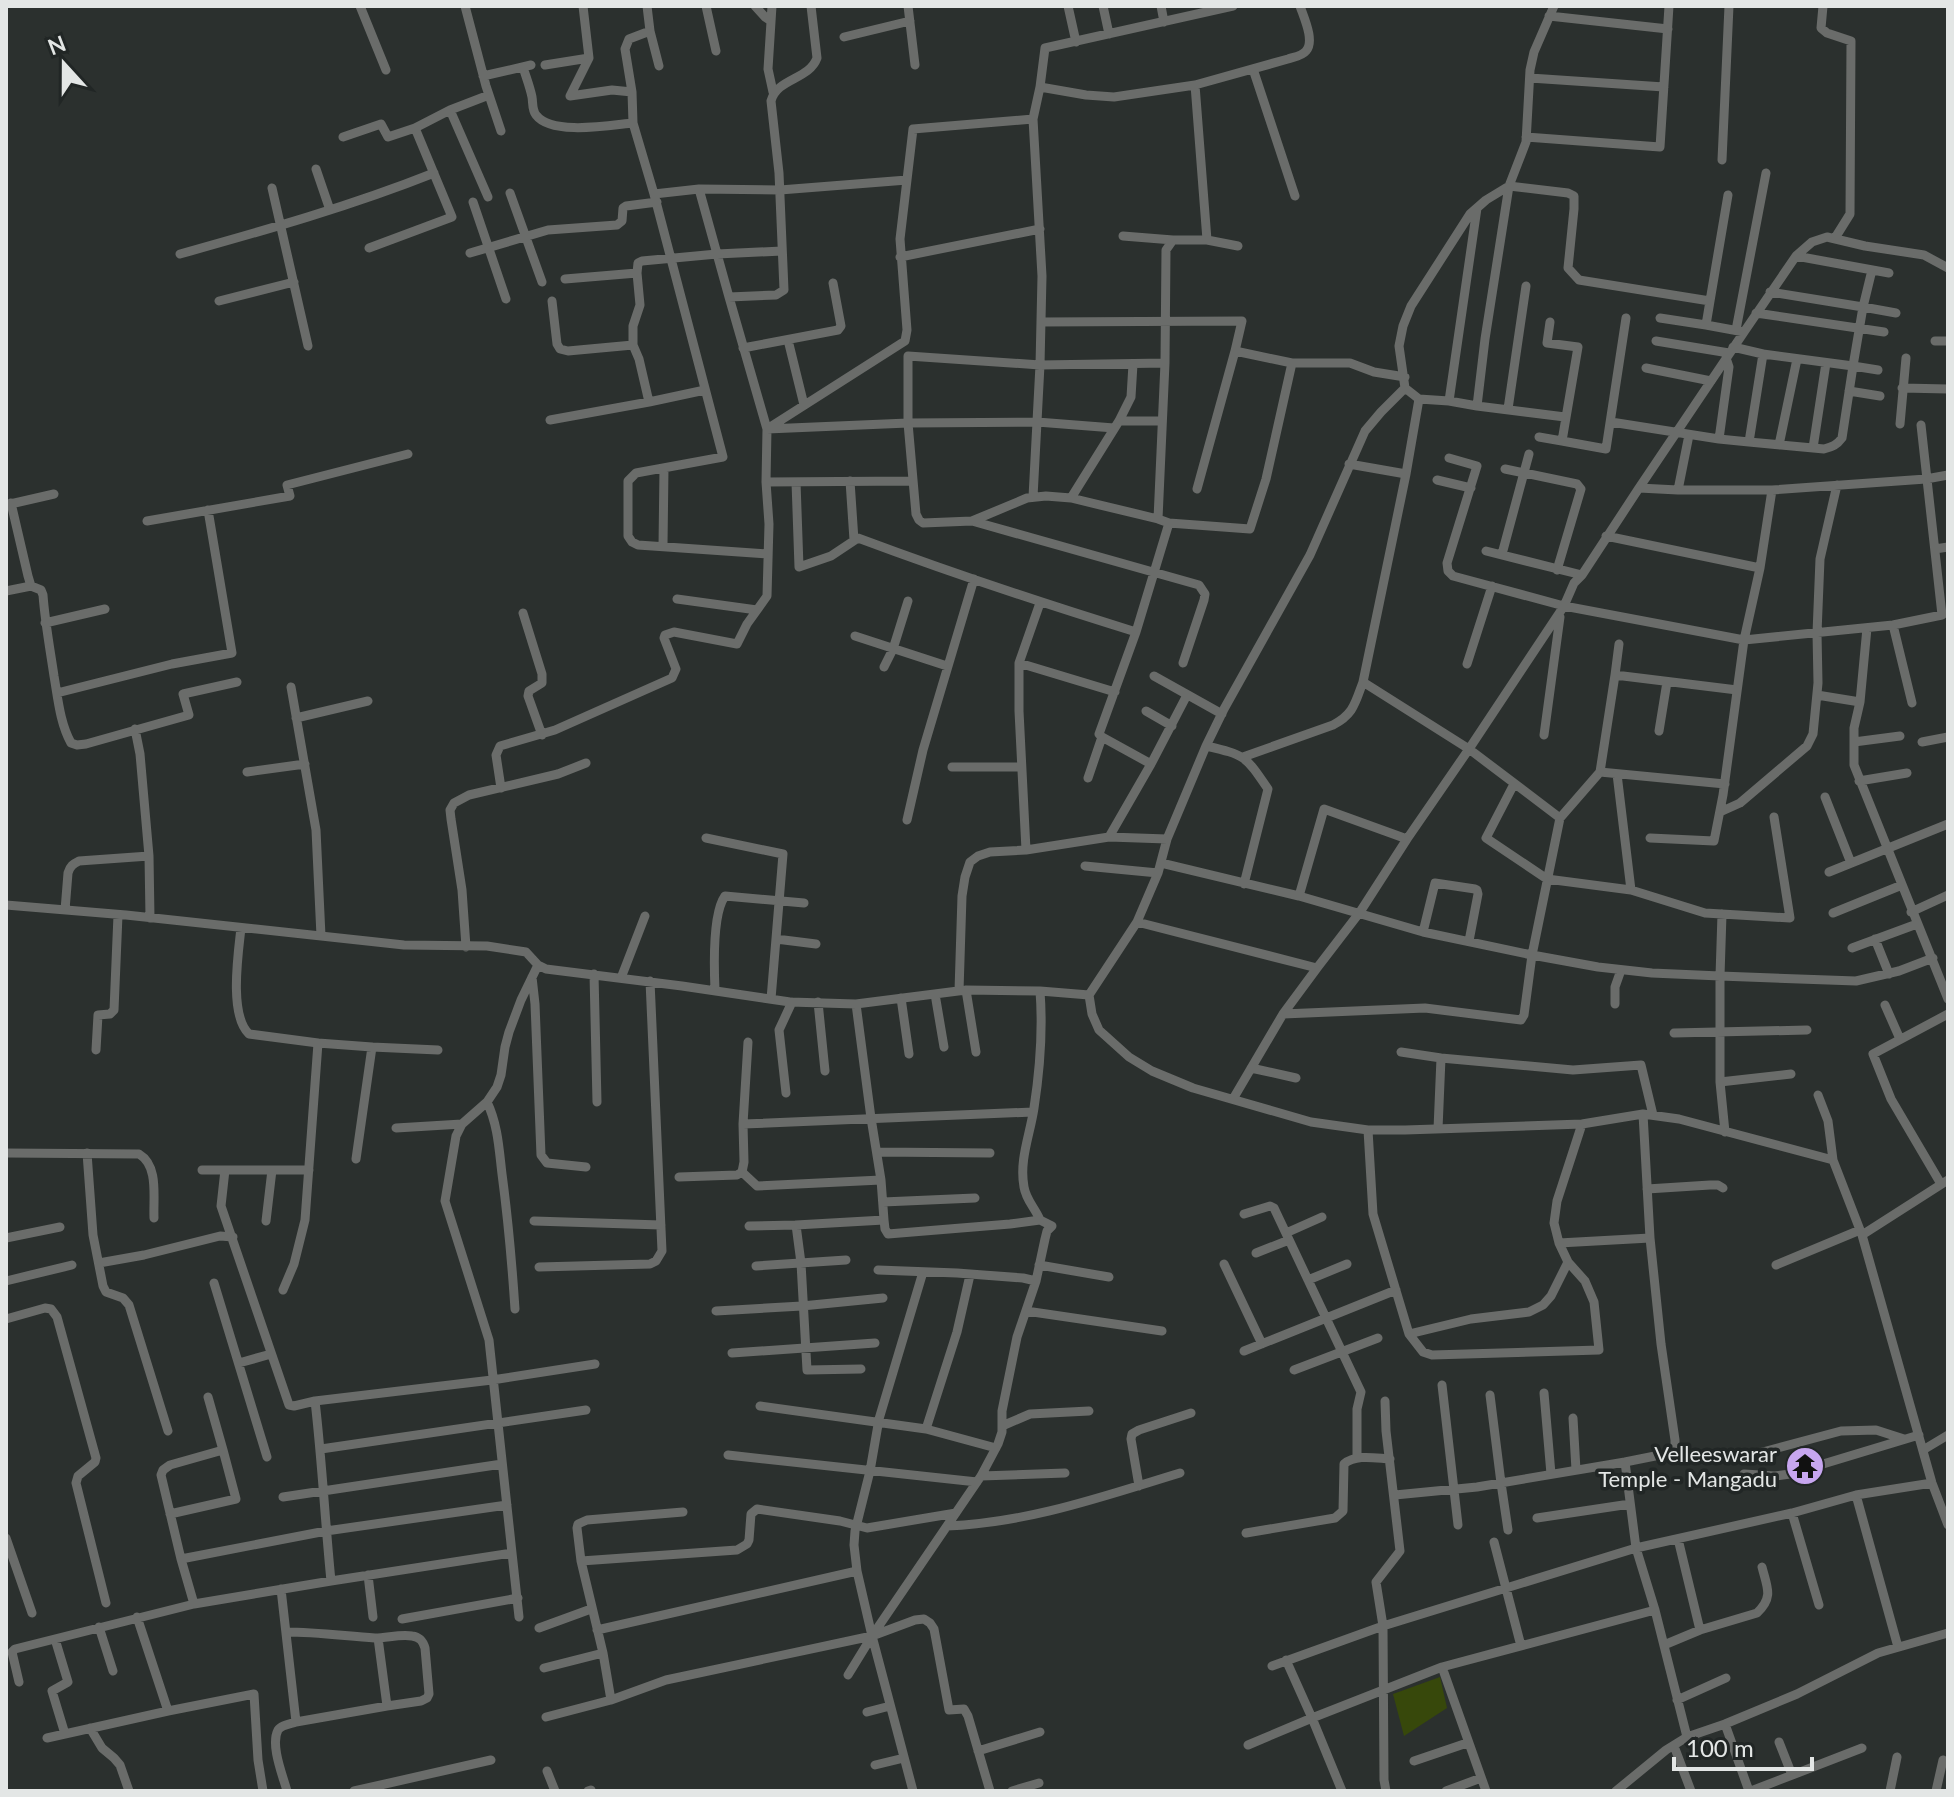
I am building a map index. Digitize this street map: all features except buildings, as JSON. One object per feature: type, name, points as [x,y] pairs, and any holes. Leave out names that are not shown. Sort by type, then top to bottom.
[{"type":"street","points":[[360,6],[386,70]]},
{"type":"street","points":[[465,6],[501,131]]},
{"type":"street","points":[[583,6],[589,58],[570,96],[612,90],[632,92]]},
{"type":"street","points":[[647,6],[659,66]]},
{"type":"street","points":[[706,6],[716,51]]},
{"type":"street","points":[[755,6],[771,21]]},
{"type":"street","points":[[729,297],[776,295],[782,292],[784,281],[780,190],[771,101],[773,92],[768,69],[772,6]]},
{"type":"street","points":[[773,92],[808,72],[816,63],[811,6]]},
{"type":"street","points":[[908,6],[915,65]]},
{"type":"street","points":[[1068,6],[1076,42]]},
{"type":"street","points":[[1103,6],[1109,34]]},
{"type":"street","points":[[1161,6],[1164,22]]},
{"type":"street","points":[[1033,497],[1042,276],[1033,119],[1045,48],[1233,6]]},
{"type":"street","points":[[1040,87],[1114,97],[1195,85],[1301,55],[1308,50],[1310,42],[1300,6]]},
{"type":"street","points":[[1526,137],[1660,147],[1669,6]]},
{"type":"street","points":[[1722,160],[1729,6]]},
{"type":"street","points":[[1823,6],[1821,28],[1851,41],[1850,214],[1835,238]]},
{"type":"street","points":[[1477,406],[1509,186],[1526,137],[1534,52],[1551,11],[1668,29]]},
{"type":"street","points":[[844,37],[910,21]]},
{"type":"street","points":[[650,31],[627,41],[625,49],[633,123],[656,198],[723,457],[636,473],[628,481],[628,536],[638,545],[768,554]]},
{"type":"street","points":[[545,65],[589,58]]},
{"type":"street","points":[[483,76],[527,66],[534,110],[540,119],[550,123],[576,128],[633,123]]},
{"type":"street","points":[[1253,69],[1295,196]]},
{"type":"street","points":[[1530,78],[1664,87]]},
{"type":"street","points":[[1195,85],[1207,240]]},
{"type":"street","points":[[343,137],[380,124],[389,137],[489,95]]},
{"type":"street","points":[[450,110],[488,197]]},
{"type":"street","points":[[767,429],[905,341],[907,330],[900,239],[913,129],[1033,119]]},
{"type":"street","points":[[369,248],[452,217],[415,128]]},
{"type":"street","points":[[316,169],[330,210]]},
{"type":"street","points":[[180,254],[282,226],[434,173]]},
{"type":"street","points":[[1544,735],[1558,626],[1574,583],[1730,353],[1740,331],[1766,173]]},
{"type":"street","points":[[470,253],[525,235],[562,228],[617,225],[622,221],[626,206],[699,189],[780,190],[907,180]]},
{"type":"street","points":[[1710,301],[1579,280],[1568,268],[1574,209],[1574,196],[1568,193],[1509,186],[1470,214],[1411,306],[1403,326],[1399,346],[1405,388],[1365,431],[1310,555],[1206,746],[1137,922],[1089,995],[1099,1030],[1129,1057],[1152,1071],[1193,1088],[1311,1122],[1368,1130],[1438,1129],[1582,1124],[1648,1114],[1679,1119],[1833,1160]]},
{"type":"street","points":[[272,188],[308,346]]},
{"type":"street","points":[[501,788],[496,755],[500,746],[542,735],[672,678],[676,669],[664,642],[665,635],[674,632],[737,644],[767,596],[767,429],[699,189]]},
{"type":"street","points":[[510,193],[542,282]]},
{"type":"street","points":[[1706,325],[1728,195]]},
{"type":"street","points":[[473,202],[506,299]]},
{"type":"street","points":[[1449,401],[1477,208]]},
{"type":"street","points":[[900,257],[1040,229]]},
{"type":"street","points":[[1123,236],[1207,240],[1238,246]]},
{"type":"street","points":[[1740,331],[1796,256],[1812,242],[1827,237],[1924,255],[1948,268]]},
{"type":"street","points":[[1158,519],[1166,250],[1173,240]]},
{"type":"street","points":[[649,402],[633,345],[633,326],[640,305],[639,262],[782,251]]},
{"type":"street","points":[[1796,256],[1889,273]]},
{"type":"street","points":[[1611,422],[1719,439],[1824,449],[1832,447],[1842,438],[1859,329],[1872,270]]},
{"type":"street","points":[[565,279],[637,273]]},
{"type":"street","points":[[219,301],[294,282]]},
{"type":"street","points":[[743,348],[840,328],[833,283]]},
{"type":"street","points":[[1508,409],[1526,286]]},
{"type":"street","points":[[1770,292],[1896,313]]},
{"type":"street","points":[[552,301],[560,349],[568,351],[633,345]]},
{"type":"street","points":[[1756,313],[1884,332]]},
{"type":"street","points":[[1539,437],[1606,449],[1626,318]]},
{"type":"street","points":[[1660,318],[1740,331]]},
{"type":"street","points":[[1041,322],[1242,321],[1197,489]]},
{"type":"street","points":[[1550,322],[1547,343],[1578,347],[1562,441]]},
{"type":"street","points":[[788,340],[804,405]]},
{"type":"street","points":[[1656,341],[1878,370]]},
{"type":"street","points":[[1935,341],[1948,341]]},
{"type":"street","points":[[1235,351],[1292,363],[1350,363],[1374,372],[1405,377]]},
{"type":"street","points":[[1719,439],[1730,353]]},
{"type":"street","points":[[1749,442],[1763,354]]},
{"type":"street","points":[[1165,363],[1040,365],[908,356],[908,423],[916,514],[923,523],[972,521],[1199,585],[1205,594],[1183,663]]},
{"type":"street","points":[[1900,424],[1906,358]]},
{"type":"street","points":[[1779,445],[1797,359]]},
{"type":"street","points":[[972,521],[1033,497],[1071,498],[1169,523],[1250,529],[1266,479],[1292,363]]},
{"type":"street","points":[[1813,448],[1826,363]]},
{"type":"street","points":[[1071,498],[1131,397],[1133,364]]},
{"type":"street","points":[[1646,368],[1711,381]]},
{"type":"street","points":[[1405,388],[1419,399],[1565,417]]},
{"type":"street","points":[[1902,388],[1948,389]]},
{"type":"street","points":[[550,420],[705,390]]},
{"type":"street","points":[[1849,391],[1880,396]]},
{"type":"street","points":[[1243,757],[1333,725],[1346,718],[1352,710],[1363,682],[1419,399]]},
{"type":"street","points":[[767,429],[908,423],[1116,424],[1162,421]]},
{"type":"street","points":[[1449,458],[1477,466],[1447,567],[1453,576],[1564,606],[1744,640],[1893,625],[1945,615],[1921,425]]},
{"type":"street","points":[[1678,490],[1689,435]]},
{"type":"street","points":[[147,521],[290,496],[287,485],[408,454]]},
{"type":"street","points":[[1502,554],[1529,454]]},
{"type":"street","points":[[1349,464],[1406,474]]},
{"type":"street","points":[[663,546],[664,468]]},
{"type":"street","points":[[1505,469],[1577,484],[1581,489],[1557,570]]},
{"type":"street","points":[[1639,488],[1772,490],[1948,475]]},
{"type":"street","points":[[1437,480],[1471,488]]},
{"type":"street","points":[[850,481],[854,540]]},
{"type":"street","points":[[766,482],[913,481]]},
{"type":"street","points":[[796,482],[799,567],[831,556],[858,538],[1040,603],[1136,632]]},
{"type":"street","points":[[1720,812],[1740,803],[1807,746],[1813,734],[1817,695],[1820,559],[1837,485]]},
{"type":"street","points":[[1650,838],[1714,841],[1725,784],[1744,640],[1760,568],[1772,490]]},
{"type":"street","points":[[31,586],[8,504],[54,494]]},
{"type":"street","points":[[57,693],[172,664],[232,653],[208,510]]},
{"type":"street","points":[[1151,764],[1099,734],[1136,632],[1169,523]]},
{"type":"street","points":[[1606,536],[1760,568]]},
{"type":"street","points":[[1935,549],[1948,547]]},
{"type":"street","points":[[1486,551],[1582,575]]},
{"type":"street","points":[[907,820],[923,750],[974,579]]},
{"type":"street","points":[[6,591],[31,586],[41,590],[57,693],[65,732],[71,743],[86,744],[189,715],[183,694],[237,682]]},
{"type":"street","points":[[1467,664],[1492,586]]},
{"type":"street","points":[[677,599],[757,610]]},
{"type":"street","points":[[884,667],[908,601]]},
{"type":"street","points":[[1026,850],[1019,663],[1040,603]]},
{"type":"street","points":[[1233,1099],[1283,1014],[1360,912],[1564,606]]},
{"type":"street","points":[[45,623],[105,609]]},
{"type":"street","points":[[523,613],[542,674],[542,683],[528,693],[542,735]]},
{"type":"street","points":[[1893,625],[1912,703]]},
{"type":"street","points":[[1867,628],[1860,702],[1854,728],[1854,765],[1948,999]]},
{"type":"street","points":[[855,636],[947,666]]},
{"type":"street","points":[[1283,1014],[1425,1008],[1521,1020],[1560,818],[1600,772],[1619,644]]},
{"type":"street","points":[[1019,663],[1115,692]]},
{"type":"street","points":[[1615,675],[1737,690]]},
{"type":"street","points":[[1154,676],[1222,714]]},
{"type":"street","points":[[1363,682],[1469,749],[1560,818]]},
{"type":"street","points":[[1659,731],[1667,682]]},
{"type":"street","points":[[291,687],[318,842],[321,936]]},
{"type":"street","points":[[1109,837],[1187,695]]},
{"type":"street","points":[[1817,695],[1860,702]]},
{"type":"street","points":[[296,718],[368,701]]},
{"type":"street","points":[[1146,711],[1172,726]]},
{"type":"street","points":[[135,729],[149,856],[150,918]]},
{"type":"street","points":[[1854,742],[1900,736]]},
{"type":"street","points":[[1088,778],[1102,737]]},
{"type":"street","points":[[1922,742],[1948,737]]},
{"type":"street","points":[[1206,746],[1243,757],[1268,789],[1244,884]]},
{"type":"street","points":[[466,947],[462,890],[450,810],[454,803],[469,795],[558,774],[586,763]]},
{"type":"street","points":[[247,772],[305,764]]},
{"type":"street","points":[[952,767],[1021,767]]},
{"type":"street","points":[[1600,772],[1725,784]]},
{"type":"street","points":[[1859,781],[1907,773]]},
{"type":"street","points":[[1617,774],[1631,890]]},
{"type":"street","points":[[1514,784],[1486,838],[1547,879],[1631,890],[1705,913],[1790,918],[1774,817]]},
{"type":"street","points":[[1825,797],[1851,863]]},
{"type":"street","points":[[1299,896],[1324,809],[1407,839]]},
{"type":"street","points":[[1829,872],[1948,824]]},
{"type":"street","points":[[976,1052],[962,991],[962,896],[970,862],[990,852],[1026,850],[1109,837],[1167,839]]},
{"type":"street","points":[[706,838],[783,854],[771,999]]},
{"type":"street","points":[[65,910],[68,873],[75,863],[149,856]]},
{"type":"street","points":[[1085,866],[1159,868],[1244,884],[1360,912],[1423,932],[1621,970],[1856,981],[1889,974],[1933,958]]},
{"type":"street","points":[[1423,932],[1435,883],[1475,889],[1478,894],[1469,941]]},
{"type":"street","points":[[1833,913],[1902,885]]},
{"type":"street","points":[[715,990],[714,947],[722,899],[730,895],[804,903]]},
{"type":"street","points":[[1911,912],[1948,895]]},
{"type":"street","points":[[6,905],[404,945],[487,946],[526,952],[546,969],[792,1002],[856,1004],[962,991],[1040,991],[1089,995]]},
{"type":"street","points":[[1722,914],[1719,1033],[1725,1132]]},
{"type":"street","points":[[96,1050],[98,1015],[110,1014],[114,1010],[118,915]]},
{"type":"street","points":[[621,978],[645,916]]},
{"type":"street","points":[[1137,922],[1317,968]]},
{"type":"street","points":[[1852,948],[1917,924]]},
{"type":"street","points":[[241,928],[237,982],[239,1008],[244,1029],[249,1034],[318,1043],[438,1050]]},
{"type":"street","points":[[776,939],[816,944]]},
{"type":"street","points":[[1875,939],[1889,974]]},
{"type":"street","points":[[519,1617],[489,1340],[445,1201],[456,1136],[462,1124],[487,1102],[497,1087],[509,1032],[538,965]]},
{"type":"street","points":[[1615,1004],[1615,987],[1621,970]]},
{"type":"street","points":[[594,974],[597,1102]]},
{"type":"street","points":[[532,977],[541,1155],[547,1163],[586,1167]]},
{"type":"street","points":[[539,1267],[650,1264],[662,1251],[650,981]]},
{"type":"street","points":[[1040,991],[1042,1019],[1033,1112],[1022,1166],[1025,1192],[1040,1220]]},
{"type":"street","points":[[935,994],[944,1047]]},
{"type":"street","points":[[901,998],[909,1054]]},
{"type":"street","points":[[786,1093],[779,1030],[792,1002]]},
{"type":"street","points":[[818,1002],[825,1071]]},
{"type":"street","points":[[848,1675],[979,1479],[996,1448],[1002,1432],[1002,1411],[1017,1337],[1036,1281],[1047,1231],[1052,1226],[1040,1220],[888,1234],[856,1004]]},
{"type":"street","points":[[1885,1005],[1900,1039]]},
{"type":"street","points":[[1776,1265],[1861,1232],[1945,1182],[1891,1099],[1873,1054],[1948,1014]]},
{"type":"street","points":[[1674,1033],[1807,1030]]},
{"type":"street","points":[[679,1177],[737,1175],[742,1172],[748,1042]]},
{"type":"street","points":[[283,1290],[301,1243],[305,1220],[318,1043]]},
{"type":"street","points":[[356,1159],[372,1047]]},
{"type":"street","points":[[1395,1495],[1501,1483],[1625,1462],[1665,1454],[1675,1446],[1650,1238],[1648,1114],[1641,1065],[1573,1070],[1401,1052]]},
{"type":"street","points":[[1438,1129],[1441,1058]]},
{"type":"street","points":[[1251,1068],[1296,1078]]},
{"type":"street","points":[[1720,1082],[1791,1074]]},
{"type":"street","points":[[1818,1095],[1828,1121],[1833,1160],[1861,1232],[1932,1483],[1948,1525]]},
{"type":"street","points":[[487,1102],[497,1132],[515,1309]]},
{"type":"street","points":[[743,1124],[1033,1112]]},
{"type":"street","points":[[396,1128],[462,1124]]},
{"type":"street","points":[[1368,1130],[1373,1214],[1409,1334],[1423,1352],[1432,1355],[1599,1350],[1594,1302],[1585,1281],[1568,1262],[1554,1223],[1557,1201],[1582,1124]]},
{"type":"street","points":[[877,1152],[990,1153]]},
{"type":"street","points":[[6,1153],[139,1154],[152,1170],[154,1218]]},
{"type":"street","points":[[87,1153],[91,1219],[103,1286],[106,1292],[123,1298],[129,1305],[168,1431]]},
{"type":"street","points":[[202,1170],[309,1170]]},
{"type":"street","points":[[225,1170],[221,1206],[289,1405],[595,1364]]},
{"type":"street","points":[[266,1221],[272,1170]]},
{"type":"street","points":[[742,1172],[757,1186],[881,1180]]},
{"type":"street","points":[[1647,1189],[1710,1185],[1723,1188]]},
{"type":"street","points":[[883,1202],[975,1198]]},
{"type":"street","points":[[1244,1214],[1270,1206],[1274,1208],[1361,1392],[1357,1409],[1357,1458]]},
{"type":"street","points":[[1256,1253],[1322,1217]]},
{"type":"street","points":[[749,1226],[884,1220]]},
{"type":"street","points":[[534,1221],[661,1225]]},
{"type":"street","points":[[796,1225],[808,1371],[861,1369]]},
{"type":"street","points":[[6,1238],[60,1227]]},
{"type":"street","points":[[99,1263],[220,1236],[233,1237]]},
{"type":"street","points":[[1559,1243],[1650,1238]]},
{"type":"street","points":[[756,1266],[846,1260]]},
{"type":"street","points":[[1409,1334],[1471,1319],[1529,1312],[1543,1305],[1551,1296],[1568,1262]]},
{"type":"street","points":[[1224,1264],[1262,1344]]},
{"type":"street","points":[[1308,1280],[1347,1264]]},
{"type":"street","points":[[6,1281],[72,1265]]},
{"type":"street","points":[[1039,1265],[1109,1277]]},
{"type":"street","points":[[878,1270],[1036,1281]]},
{"type":"street","points":[[913,1791],[872,1636],[854,1545],[878,1423],[923,1272]]},
{"type":"street","points":[[926,1429],[957,1332],[970,1275]]},
{"type":"street","points":[[214,1283],[267,1457]]},
{"type":"street","points":[[1244,1351],[1396,1290]]},
{"type":"street","points":[[716,1311],[883,1298]]},
{"type":"street","points":[[6,1319],[45,1308],[51,1309],[57,1317],[95,1453],[95,1462],[78,1476],[76,1483],[106,1603]]},
{"type":"street","points":[[1026,1311],[1162,1331]]},
{"type":"street","points":[[1294,1370],[1378,1338]]},
{"type":"street","points":[[732,1353],[875,1343]]},
{"type":"street","points":[[239,1363],[271,1354]]},
{"type":"street","points":[[1442,1385],[1458,1525]]},
{"type":"street","points":[[1544,1393],[1551,1474]]},
{"type":"street","points":[[1490,1395],[1508,1530]]},
{"type":"street","points":[[170,1514],[236,1499],[208,1397]]},
{"type":"street","points":[[315,1401],[331,1581]]},
{"type":"street","points":[[1385,1401],[1400,1551],[1376,1582],[1383,1626],[1386,1791]]},
{"type":"street","points":[[760,1406],[926,1429],[996,1448]]},
{"type":"street","points":[[321,1449],[586,1410]]},
{"type":"street","points":[[1002,1426],[1030,1414],[1089,1411]]},
{"type":"street","points":[[1139,1486],[1132,1434],[1191,1413]]},
{"type":"street","points":[[1573,1418],[1576,1470]]},
{"type":"street","points":[[1759,1453],[1841,1431],[1876,1430],[1904,1439]]},
{"type":"street","points":[[1744,1474],[1790,1474],[1919,1435]]},
{"type":"street","points":[[1923,1450],[1948,1435]]},
{"type":"street","points":[[194,1604],[161,1475],[170,1465],[223,1450]]},
{"type":"street","points":[[728,1455],[870,1471],[979,1479],[1065,1473]]},
{"type":"street","points":[[1246,1533],[1335,1518],[1343,1511],[1344,1464],[1357,1458],[1390,1459]]},
{"type":"street","points":[[1625,1462],[1636,1548],[1687,1737]]},
{"type":"street","points":[[283,1497],[502,1464]]},
{"type":"street","points":[[947,1526],[983,1524],[1043,1513],[1180,1473]]},
{"type":"street","points":[[1272,1666],[1383,1626],[1636,1548],[1792,1513],[1856,1495],[1932,1483]]},
{"type":"street","points":[[1856,1495],[1898,1647]]},
{"type":"street","points":[[1537,1518],[1630,1504]]},
{"type":"street","points":[[181,1559],[326,1531],[507,1505]]},
{"type":"street","points":[[581,1561],[737,1550],[749,1540],[751,1514],[757,1509],[873,1528],[956,1513]]},
{"type":"street","points":[[611,1700],[581,1561],[577,1528],[582,1522],[683,1512]]},
{"type":"street","points":[[1792,1513],[1819,1605]]},
{"type":"street","points":[[6,1538],[32,1613]]},
{"type":"street","points":[[1678,1539],[1700,1630]]},
{"type":"street","points":[[1494,1542],[1521,1646]]},
{"type":"street","points":[[19,1682],[12,1652],[15,1649],[137,1617],[281,1589],[512,1553]]},
{"type":"street","points":[[1664,1645],[1700,1630],[1757,1613],[1764,1607],[1769,1593],[1762,1567]]},
{"type":"street","points":[[597,1630],[857,1571]]},
{"type":"street","points":[[368,1575],[373,1617]]},
{"type":"street","points":[[281,1589],[296,1722]]},
{"type":"street","points":[[402,1619],[518,1598]]},
{"type":"street","points":[[539,1628],[591,1609]]},
{"type":"street","points":[[1248,1745],[1442,1667],[1655,1610]]},
{"type":"street","points":[[137,1617],[168,1711]]},
{"type":"street","points":[[546,1717],[611,1700],[666,1680],[872,1636],[924,1619],[934,1629],[949,1710],[964,1709],[990,1791]]},
{"type":"street","points":[[99,1627],[113,1671]]},
{"type":"street","points":[[286,1632],[378,1638],[417,1637],[425,1648],[429,1694],[421,1701],[280,1727],[276,1753],[287,1791]]},
{"type":"street","points":[[1616,1791],[1687,1737],[1797,1694],[1878,1653],[1948,1633]]},
{"type":"street","points":[[378,1638],[387,1706]]},
{"type":"street","points":[[55,1639],[68,1682],[52,1691],[65,1734]]},
{"type":"street","points":[[544,1668],[603,1653]]},
{"type":"street","points":[[1286,1660],[1342,1791]]},
{"type":"street","points":[[1442,1667],[1486,1791]]},
{"type":"street","points":[[1677,1700],[1726,1678]]},
{"type":"street","points":[[47,1738],[254,1694],[263,1791]]},
{"type":"street","points":[[867,1712],[890,1706]]},
{"type":"street","points":[[1725,1724],[1750,1791],[1862,1748]]},
{"type":"street","points":[[90,1728],[102,1748],[120,1765],[129,1791]]},
{"type":"street","points":[[978,1751],[1040,1732]]},
{"type":"street","points":[[1779,1742],[1792,1775]]},
{"type":"street","points":[[1414,1761],[1467,1743]]},
{"type":"street","points":[[1674,1746],[1691,1791]]},
{"type":"street","points":[[1890,1791],[1897,1757]]},
{"type":"street","points":[[875,1765],[904,1758]]},
{"type":"street","points":[[354,1791],[491,1760]]},
{"type":"street","points":[[1936,1791],[1943,1760]]},
{"type":"street","points":[[547,1771],[555,1791]]},
{"type":"street","points":[[1446,1791],[1481,1778]]},
{"type":"street","points":[[1012,1791],[1039,1783]]},
{"type":"green space","points":[[1440,1677],[1447,1708],[1404,1736],[1393,1694]]},
{"type":"place","name":"Velleeswarar Temple - Mangadu","points":[[1805,1466]]}]
